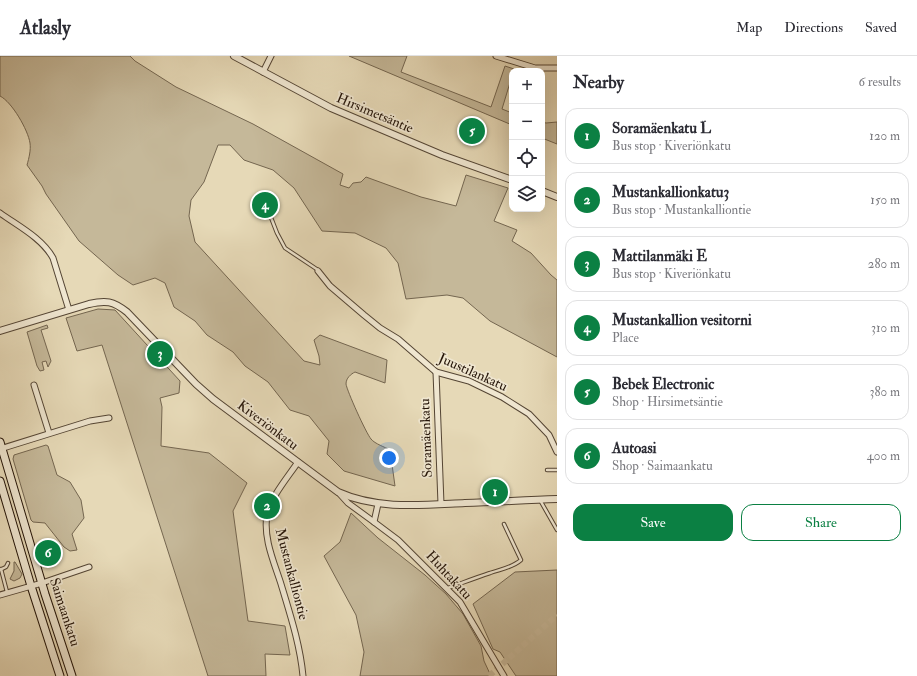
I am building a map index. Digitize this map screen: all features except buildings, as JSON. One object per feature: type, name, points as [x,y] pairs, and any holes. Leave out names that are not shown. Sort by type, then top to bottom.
[{"type":"main road","name":"Saimaankatu","points":[[1,446],[42,583],[72,676]]},
{"type":"main road","name":"Saimaankatu","points":[[0,481],[31,586],[60,676]]},
{"type":"street","name":"Hirsimetsäntie","points":[[234,56],[331,108],[442,155],[509,179]]},
{"type":"street","points":[[263,72],[271,56]]},
{"type":"street","points":[[496,56],[535,68],[557,68]]},
{"type":"street","points":[[545,192],[557,197]]},
{"type":"street","points":[[0,213],[49,250],[53,258],[69,310]]},
{"type":"street","name":"Juustilankatu","points":[[318,271],[330,286],[380,328],[398,339],[436,372],[469,381],[502,397],[529,414],[549,435],[557,452]]},
{"type":"street","name":"Kiveriönkatu","points":[[0,332],[101,301],[110,302],[118,305],[127,312],[196,384],[213,399],[338,492],[359,500],[378,504],[418,505],[557,498]]},
{"type":"street","name":"Soramäenkatu","points":[[436,372],[441,504]]},
{"type":"street","points":[[34,385],[49,433]]},
{"type":"street","points":[[1,446],[90,421],[109,418]]},
{"type":"street","name":"Mustankalliontie","points":[[298,462],[271,503],[266,528],[269,544],[296,632],[303,676]]},
{"type":"street","name":"Huhtakatu","points":[[338,492],[348,503],[398,540],[448,588],[466,610],[489,653],[504,676]]},
{"type":"street","points":[[374,522],[378,504]]},
{"type":"street","points":[[0,595],[89,567]]},
{"type":"lane","points":[[270,215],[284,248],[318,271]]},
{"type":"lane","points":[[547,470],[557,470]]},
{"type":"lane","points":[[540,500],[557,530]]},
{"type":"lane","points":[[448,588],[509,568],[516,565],[521,560],[504,524]]},
{"type":"lane","points":[[7,593],[1,570],[8,563]]},
{"type":"shaded area","points":[[0,56],[130,56],[135,61],[176,87],[253,124],[343,174],[340,185],[349,188],[353,183],[361,182],[366,177],[421,197],[456,206],[466,175],[508,188],[494,221],[517,230],[512,241],[531,253],[557,280],[557,357],[490,321],[463,298],[447,295],[406,299],[398,263],[386,248],[355,233],[322,231],[294,188],[273,170],[244,160],[230,145],[218,145],[204,182],[191,200],[189,216],[195,242],[304,361],[320,365],[314,340],[320,335],[387,360],[385,383],[355,372],[350,375],[346,384],[357,412],[371,439],[377,444],[390,450],[395,486],[344,471],[327,454],[329,441],[309,416],[290,410],[268,382],[245,366],[233,352],[207,335],[195,321],[174,307],[165,283],[155,278],[133,285],[118,275],[79,241],[27,165],[30,154],[29,137],[19,117],[5,99],[0,96]]},
{"type":"shaded area","points":[[349,56],[407,56],[401,72],[491,107],[505,66],[511,68],[509,68],[509,86],[502,109],[509,112],[509,124]]},
{"type":"shaded area","points":[[557,122],[557,144],[545,139],[545,123]]},
{"type":"shaded area","points":[[98,309],[115,310],[180,381],[179,393],[160,398],[162,407],[161,446],[209,453],[247,483],[233,511],[248,621],[285,626],[290,655],[265,654],[266,676],[208,676],[102,345],[77,351],[66,318]]},
{"type":"shaded area","points":[[47,325],[48,328],[41,330],[51,361],[48,367],[46,361],[42,362],[44,370],[40,371],[37,366],[27,332]]},
{"type":"shaded area","points":[[46,445],[48,446],[57,475],[70,482],[81,500],[84,518],[72,534],[77,550],[70,551],[64,547],[45,523],[33,522],[31,520],[13,459],[14,455]]},
{"type":"shaded area","points":[[351,513],[378,538],[425,575],[446,594],[463,614],[481,646],[484,661],[491,676],[360,676],[364,652],[356,615],[324,556],[340,542]]},
{"type":"shaded area","points":[[14,562],[22,574],[20,578],[14,581],[10,579],[14,571]]},
{"type":"shaded area","points":[[557,570],[557,676],[516,676],[500,652],[493,649],[473,604],[515,572]]},
{"type":"tunnel","points":[[489,676],[557,615]]},
{"type":"place","name":"Bebek Electronic","points":[[472,131]]},
{"type":"place","name":"Mustankallion vesitorni","points":[[265,205]]},
{"type":"place","name":"Mattilanmäki E","points":[[160,354]]},
{"type":"place","name":"Soramäenkatu L","points":[[495,492]]},
{"type":"place","name":"Mustankallionkatu3","points":[[267,506]]},
{"type":"place","name":"Autoasi","points":[[48,553]]}]
